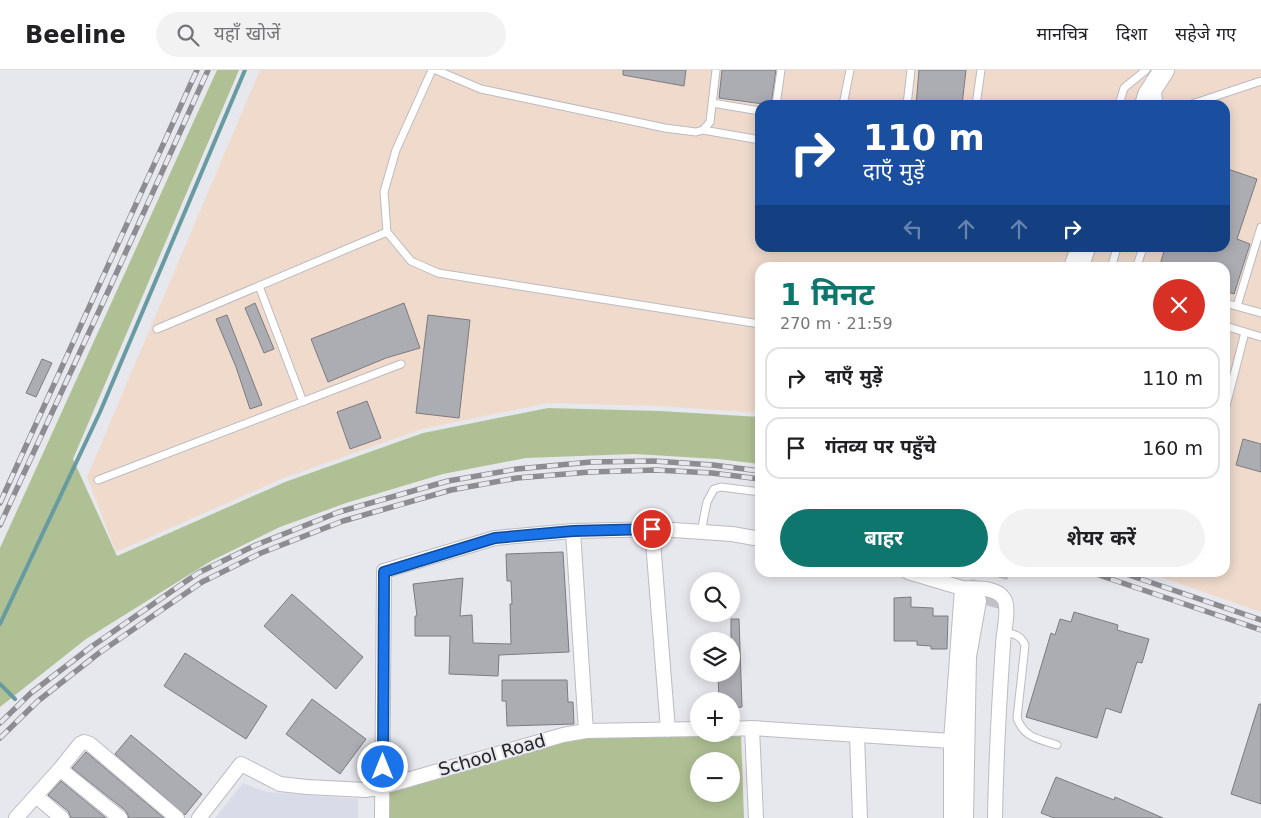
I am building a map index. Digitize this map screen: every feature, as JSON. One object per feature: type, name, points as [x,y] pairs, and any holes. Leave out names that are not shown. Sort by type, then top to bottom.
[{"type":"main road","points":[[1135,100],[1153,73]]},
{"type":"main road","points":[[1146,100],[1153,73]]},
{"type":"main road","points":[[963,818],[966,656],[975,599]]},
{"type":"main road","points":[[975,599],[980,658],[976,818]]},
{"type":"street","points":[[652,529],[668,730]]},
{"type":"street","points":[[382,818],[384,572],[495,538],[573,531],[652,529],[732,534],[755,538]]},
{"type":"street","points":[[573,531],[586,731]]},
{"type":"street","points":[[923,577],[975,599]]},
{"type":"street","points":[[975,599],[991,590],[1004,598],[1007,605],[997,727],[995,818]]},
{"type":"street","points":[[951,818],[951,741],[975,599]]},
{"type":"street","points":[[752,728],[756,818]]},
{"type":"street","name":"School Road","points":[[199,818],[241,764],[280,784],[365,790],[383,787],[563,735],[586,731],[690,729]]},
{"type":"street","points":[[740,729],[951,741]]},
{"type":"street","points":[[857,735],[860,818]]},
{"type":"street","points":[[16,818],[80,744],[84,742],[90,744],[177,818]]},
{"type":"street","points":[[60,769],[120,818]]},
{"type":"street","points":[[36,796],[62,818]]},
{"type":"lane","points":[[432,70],[396,150],[384,192],[387,232],[411,261],[438,273],[755,323]]},
{"type":"lane","points":[[436,70],[481,89],[665,128],[696,132],[703,130],[755,139]]},
{"type":"lane","points":[[703,130],[710,122],[716,70]]},
{"type":"lane","points":[[777,100],[781,70]]},
{"type":"lane","points":[[844,100],[850,70]]},
{"type":"lane","points":[[907,100],[912,70]]},
{"type":"lane","points":[[977,100],[981,70]]},
{"type":"lane","points":[[1120,100],[1124,88],[1153,73],[1158,100]]},
{"type":"lane","points":[[1204,100],[1261,81]]},
{"type":"lane","points":[[712,103],[755,110]]},
{"type":"lane","points":[[1237,306],[1261,227]]},
{"type":"lane","points":[[157,329],[387,232]]},
{"type":"lane","points":[[259,286],[302,402]]},
{"type":"lane","points":[[1230,304],[1261,313]]},
{"type":"lane","points":[[1230,328],[1261,337]]},
{"type":"lane","points":[[1230,390],[1245,332]]},
{"type":"lane","points":[[98,480],[402,364]]},
{"type":"lane","points":[[701,532],[707,502],[714,489],[721,487],[755,491]]},
{"type":"lane","points":[[1004,632],[1023,639],[1025,645],[1017,718],[1020,728],[1027,734],[1057,745]]},
{"type":"shaded area","points":[[260,70],[1261,70],[1261,612],[1160,577],[1230,577],[1230,262],[755,262],[755,413],[660,406],[548,403],[422,429],[286,477],[116,552],[87,477]]},
{"type":"shaded area","points":[[243,783],[267,792],[358,799],[358,818],[215,818]]},
{"type":"green space","points":[[217,70],[239,70],[73,459],[117,556],[285,482],[423,433],[548,408],[660,411],[755,417],[755,463],[718,459],[634,454],[526,458],[443,474],[346,503],[280,527],[211,561],[86,639],[0,707],[0,548]]},
{"type":"green space","points":[[741,733],[744,818],[388,818],[389,792],[571,738],[690,734],[690,742],[740,742]]},
{"type":"building","points":[[623,70],[686,70],[684,86],[623,75]]},
{"type":"building","points":[[722,70],[776,70],[772,100],[755,100],[755,103],[719,98]]},
{"type":"building","points":[[919,70],[966,70],[963,100],[916,100]]},
{"type":"building","points":[[1230,170],[1257,179],[1237,239],[1250,244],[1234,294],[1230,293],[1230,262],[1161,262],[1164,252],[1230,252]]},
{"type":"building","points":[[255,303],[274,349],[264,353],[245,308]]},
{"type":"building","points":[[404,303],[420,348],[386,358],[328,382],[311,339]]},
{"type":"building","points":[[227,315],[262,405],[250,409],[236,367],[216,319]]},
{"type":"building","points":[[428,315],[470,320],[459,418],[416,413]]},
{"type":"building","points":[[42,359],[52,363],[36,397],[26,393]]},
{"type":"building","points":[[367,401],[381,438],[350,449],[337,412]]},
{"type":"building","points":[[1243,439],[1261,444],[1261,472],[1236,465]]},
{"type":"building","points":[[563,552],[569,652],[499,655],[498,676],[449,674],[450,636],[415,636],[415,616],[417,616],[413,584],[463,578],[460,616],[472,615],[473,643],[511,644],[511,581],[507,581],[506,554]]},
{"type":"building","points":[[292,594],[363,657],[336,689],[264,626]]},
{"type":"building","points":[[911,597],[911,607],[933,608],[933,616],[948,616],[947,649],[931,649],[931,646],[917,645],[917,641],[894,641],[894,598]]},
{"type":"building","points":[[1074,612],[1118,625],[1117,630],[1149,639],[1142,663],[1137,662],[1121,713],[1106,708],[1097,738],[1026,717],[1051,633],[1055,635],[1060,619],[1071,622]]},
{"type":"building","points":[[731,622],[739,622],[739,632],[731,632]]},
{"type":"building","points":[[740,648],[742,707],[740,707],[740,692],[719,692],[718,682],[740,682]]},
{"type":"building","points":[[185,653],[267,706],[246,739],[164,686]]},
{"type":"building","points":[[502,680],[567,680],[568,702],[573,702],[574,724],[507,726],[506,701],[502,701]]},
{"type":"building","points":[[312,699],[366,739],[340,774],[286,734]]},
{"type":"building","points":[[1259,704],[1261,704],[1261,804],[1231,794]]},
{"type":"building","points":[[131,735],[202,794],[185,815],[115,754]]},
{"type":"building","points":[[86,752],[164,818],[129,818],[126,811],[72,768]]},
{"type":"building","points":[[1056,777],[1114,800],[1115,797],[1163,818],[1054,818],[1041,813]]},
{"type":"building","points":[[61,781],[106,818],[71,818],[68,811],[48,795]]},
{"type":"waterway","points":[[0,624],[100,412],[245,70]]},
{"type":"waterway","points":[[0,684],[15,699]]},
{"type":"tunnel","points":[[976,601],[983,577]]},
{"type":"tunnel","points":[[989,606],[998,577]]},
{"type":"railway","points":[[0,503],[197,70]]},
{"type":"railway","points":[[0,525],[208,70]]},
{"type":"railway","points":[[0,723],[31,693],[91,647],[198,573],[256,545],[339,512],[448,481],[517,469],[591,462],[654,461],[755,470]]},
{"type":"railway","points":[[0,738],[38,701],[99,653],[202,582],[261,553],[343,521],[451,490],[517,478],[590,472],[656,470],[712,473],[755,478]]},
{"type":"railway","points":[[1105,577],[1261,630]]},
{"type":"railway","points":[[1135,577],[1261,620]]},
{"type":"route","points":[[383,767],[384,572],[495,538],[573,531],[652,529]]}]
